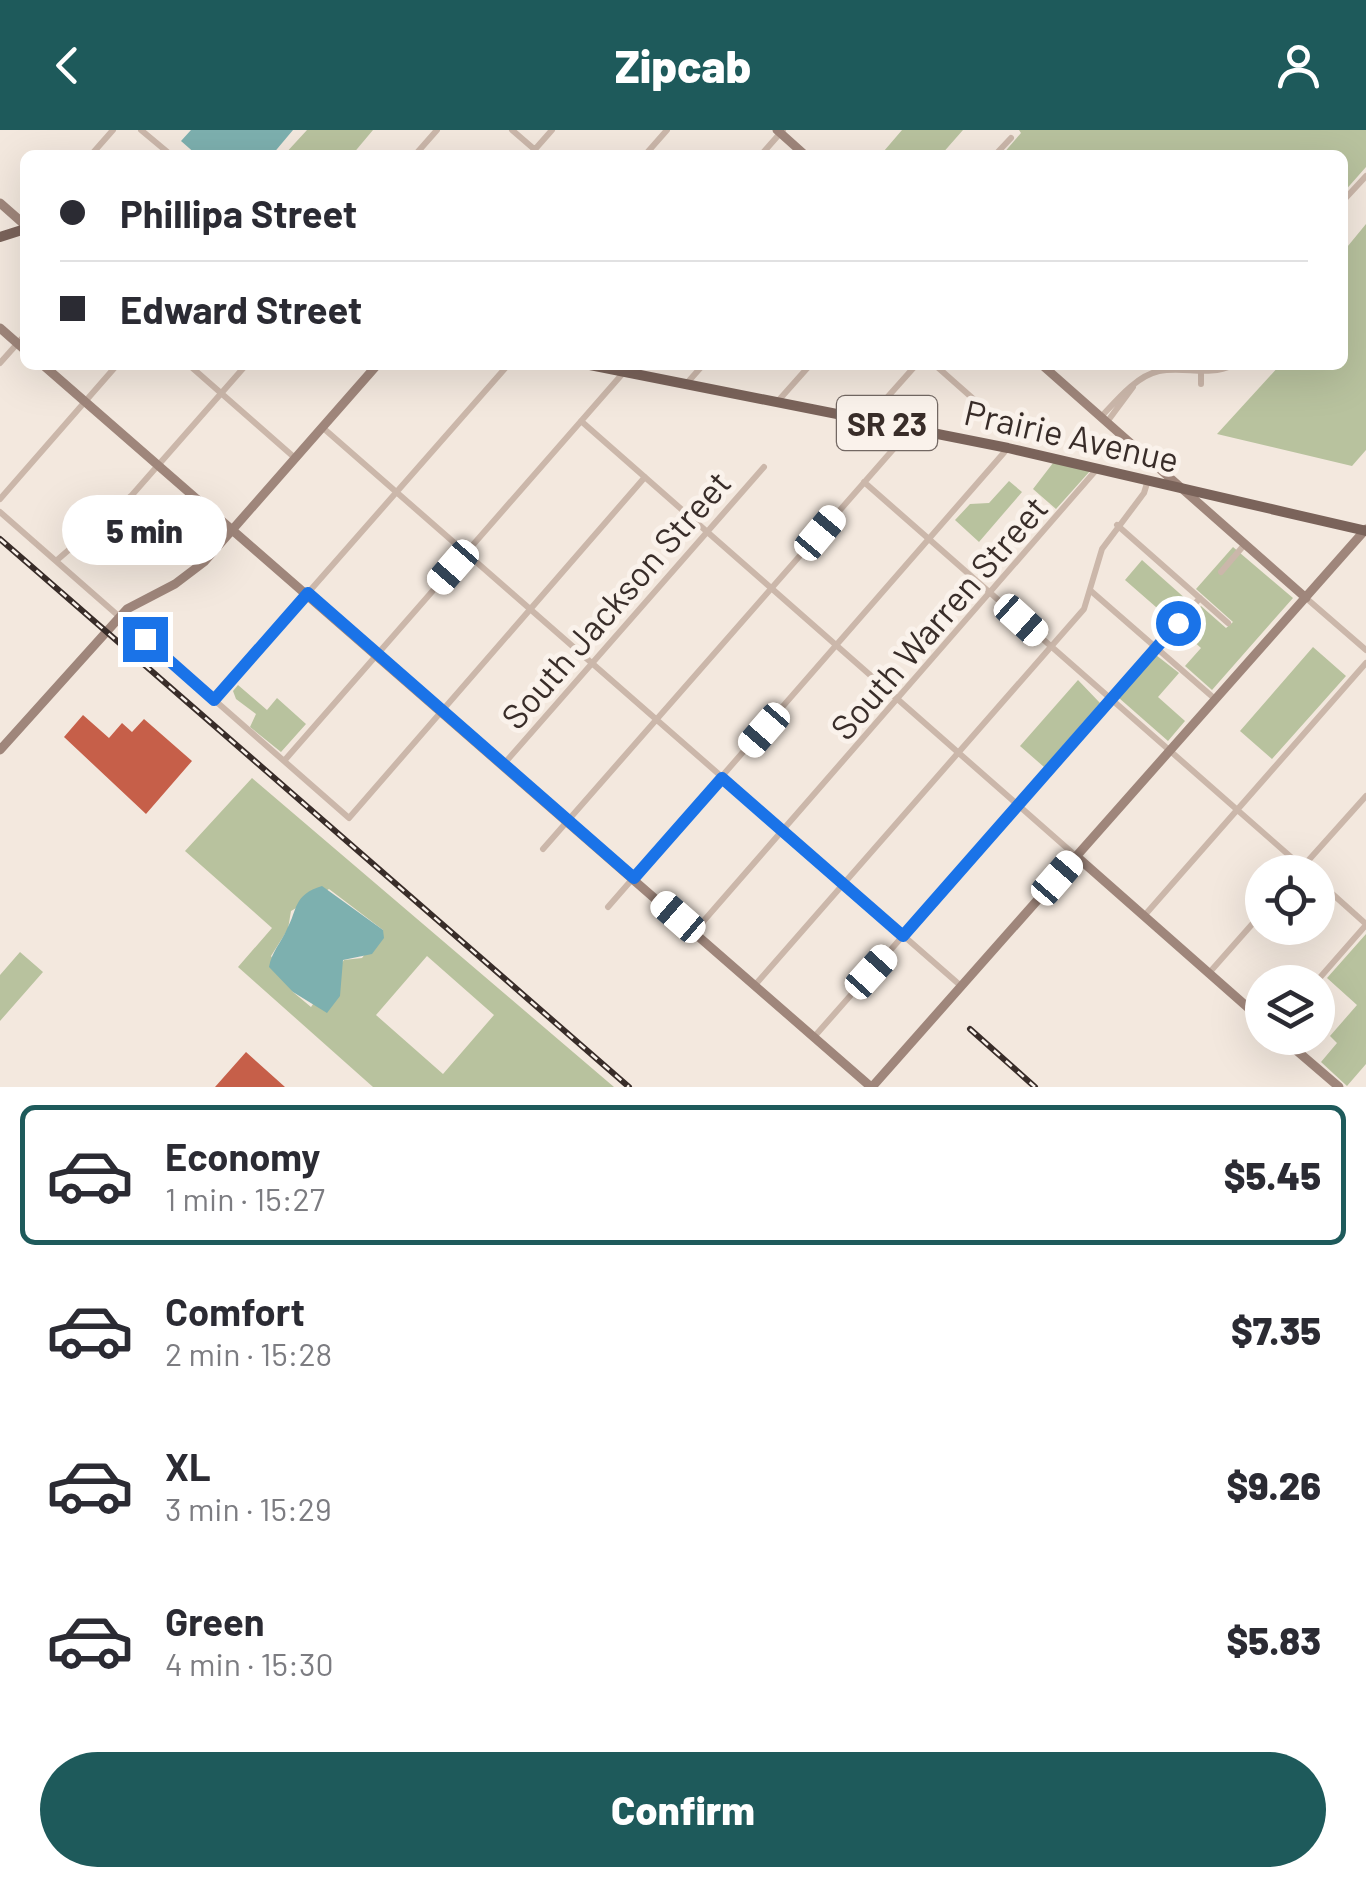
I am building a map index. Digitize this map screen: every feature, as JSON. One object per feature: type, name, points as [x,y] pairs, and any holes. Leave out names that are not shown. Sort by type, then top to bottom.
[{"type":"main road","name":"Prairie Avenue","points":[[614,370],[1008,448],[1366,530]]},
{"type":"street","points":[[95,150],[113,130]]},
{"type":"street","points":[[142,130],[165,150]]},
{"type":"street","points":[[419,150],[437,130]]},
{"type":"street","points":[[512,130],[532,150]]},
{"type":"street","points":[[650,150],[667,130]]},
{"type":"street","points":[[780,131],[800,150]]},
{"type":"street","points":[[999,150],[1010,138]]},
{"type":"street","points":[[1348,196],[1366,176]]},
{"type":"street","points":[[0,203],[20,222]]},
{"type":"street","points":[[0,364],[20,344]]},
{"type":"street","points":[[49,370],[872,1087],[1366,530]]},
{"type":"street","points":[[0,499],[113,370]]},
{"type":"street","points":[[194,370],[295,458]]},
{"type":"street","points":[[56,561],[117,510],[242,370]]},
{"type":"street","points":[[0,750],[119,617],[138,601],[191,573],[372,370]]},
{"type":"street","points":[[214,700],[504,370]]},
{"type":"street","points":[[686,384],[699,370]]},
{"type":"street","points":[[778,401],[806,370]]},
{"type":"street","points":[[868,419],[912,370]]},
{"type":"street","points":[[941,370],[978,403]]},
{"type":"street","points":[[1048,370],[1366,650]]},
{"type":"street","points":[[1104,420],[1134,386],[1157,372],[1210,370]]},
{"type":"street","points":[[284,762],[624,372]]},
{"type":"street","points":[[1201,372],[1201,384]]},
{"type":"street","points":[[581,422],[1245,1005]]},
{"type":"street","points":[[322,427],[962,986]]},
{"type":"street","points":[[543,848],[912,428]]},
{"type":"street","points":[[608,907],[1008,448]]},
{"type":"street","name":"South Jackson Street","points":[[503,765],[764,467]]},
{"type":"street","name":"South Warren Street","points":[[694,932],[1098,468]]},
{"type":"street","points":[[0,512],[349,818],[645,478]]},
{"type":"street","points":[[754,984],[1084,610],[1099,556],[1117,525],[1144,492],[1148,480]]},
{"type":"street","points":[[864,482],[1286,855]]},
{"type":"street","points":[[1117,525],[1228,622]]},
{"type":"street","points":[[1221,572],[1246,544]]},
{"type":"street","points":[[1091,591],[1214,699]]},
{"type":"street","points":[[814,1037],[1200,598]]},
{"type":"street","points":[[1144,916],[1366,664]]},
{"type":"street","points":[[1316,855],[1366,796]]},
{"type":"street","points":[[1331,965],[1366,924],[1335,896]]},
{"type":"street","points":[[1210,974],[1245,933]]},
{"type":"street","points":[[1301,1055],[1338,1087]]},
{"type":"green space","points":[[307,130],[373,130],[356,150],[289,150]]},
{"type":"green space","points":[[902,130],[963,130],[945,150],[885,150]]},
{"type":"green space","points":[[1019,130],[1366,130],[1366,167],[1348,187],[1348,150],[1006,150],[1021,133]]},
{"type":"green space","points":[[1366,224],[1366,450],[1352,466],[1217,434],[1275,370],[1348,370],[1348,246]]},
{"type":"green space","points":[[1053,463],[1090,471],[1056,509],[1033,489]]},
{"type":"green space","points":[[1009,481],[1022,492],[979,542],[955,520],[970,504],[989,503]]},
{"type":"green space","points":[[1233,547],[1293,598],[1212,690],[1185,666],[1201,648],[1181,630],[1201,606],[1226,628],[1233,622],[1196,589]]},
{"type":"green space","points":[[1142,560],[1187,600],[1172,621],[1125,580]]},
{"type":"green space","points":[[1313,647],[1346,676],[1272,759],[1240,731]]},
{"type":"green space","points":[[1156,655],[1179,673],[1158,697],[1185,721],[1168,741],[1119,698]]},
{"type":"green space","points":[[1078,680],[1100,703],[1044,767],[1020,746]]},
{"type":"green space","points":[[238,685],[267,710],[277,698],[306,724],[281,752],[250,727],[256,714],[236,699],[233,691]]},
{"type":"green space","points":[[252,778],[614,1087],[373,1087],[238,967],[272,928],[185,851]],"holes":[[[329,889],[383,930],[362,958],[344,960],[311,1007],[293,992],[271,956],[288,929],[291,911]],[[427,956],[494,1015],[443,1074],[376,1015]]]},
{"type":"green space","points":[[1366,934],[1366,1064],[1347,1086],[1321,1062],[1327,1055],[1335,1055],[1335,1030],[1357,1005],[1335,985],[1335,969]]},
{"type":"green space","points":[[20,952],[43,972],[0,1021],[0,975]]},
{"type":"water","points":[[191,130],[293,130],[276,150],[191,150],[181,141]]},
{"type":"water","points":[[322,886],[383,930],[384,938],[372,954],[343,960],[340,996],[327,1013],[293,992],[269,967],[298,903]]},
{"type":"building","points":[[83,715],[109,738],[122,723],[132,732],[144,719],[192,761],[146,814],[64,737]]},
{"type":"building","points":[[246,1052],[285,1087],[215,1087]]},
{"type":"railway","points":[[0,539],[629,1087]]},
{"type":"railway","points":[[970,1029],[1035,1087]]},
{"type":"route","points":[[145,639],[214,700],[308,593],[634,878],[722,778],[903,936],[1178,623]]}]
